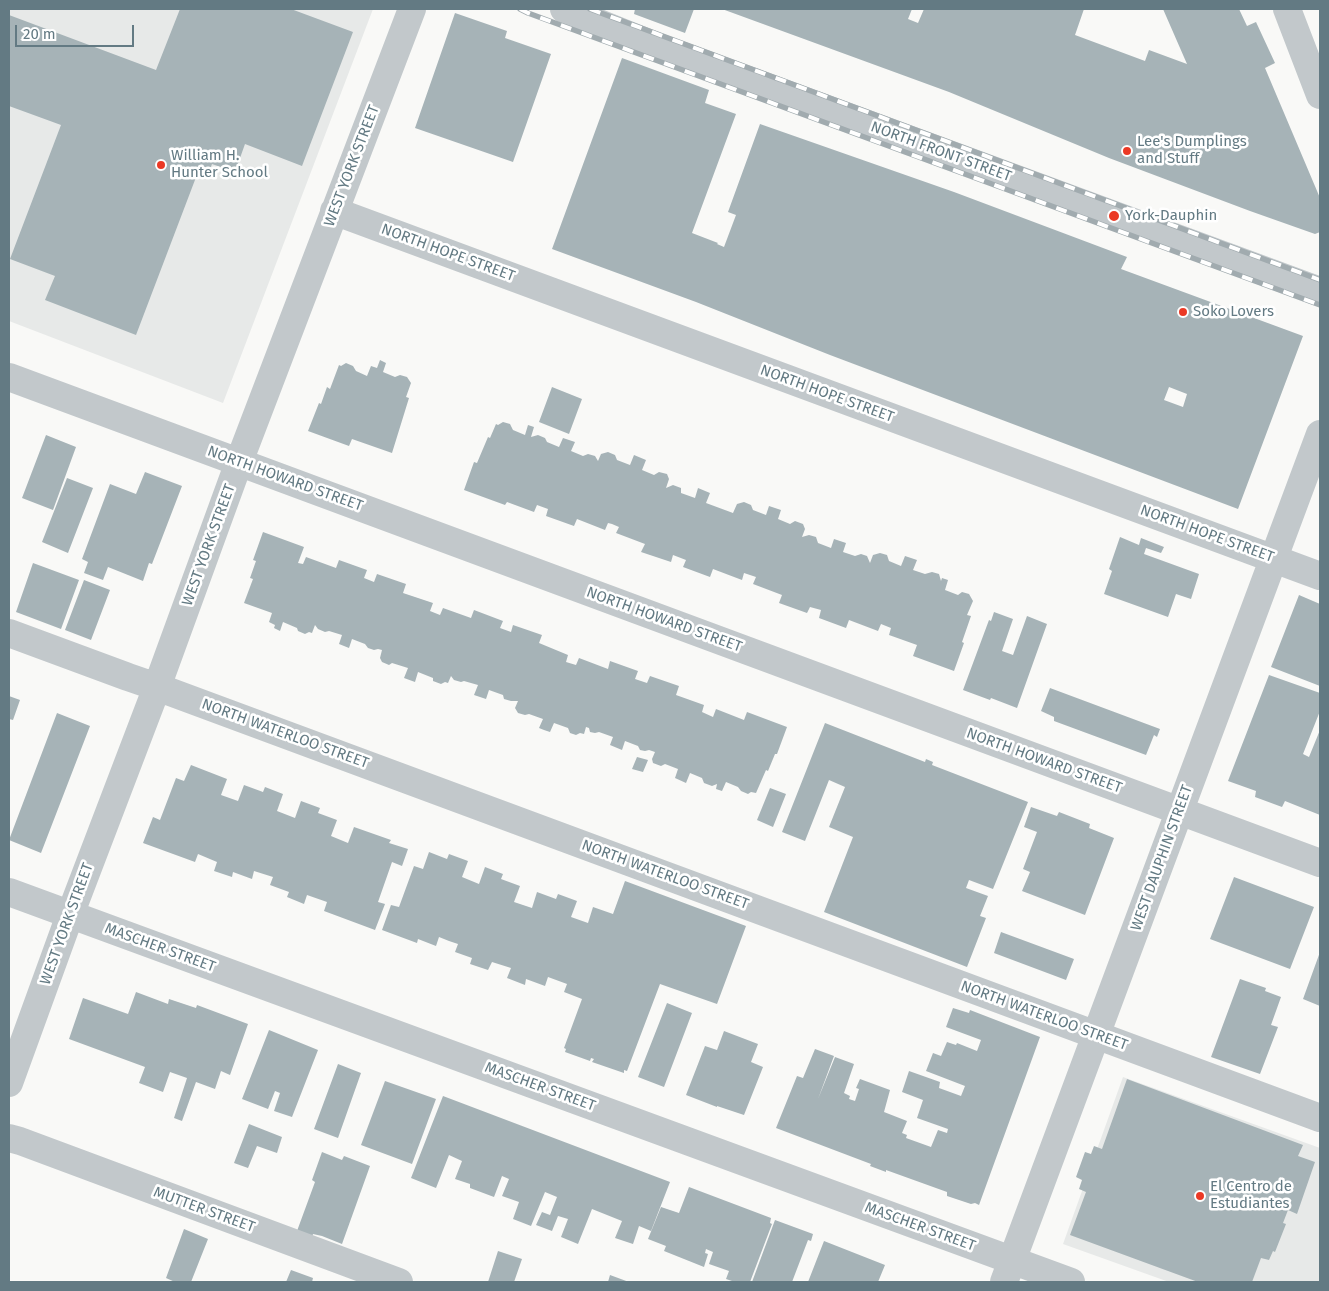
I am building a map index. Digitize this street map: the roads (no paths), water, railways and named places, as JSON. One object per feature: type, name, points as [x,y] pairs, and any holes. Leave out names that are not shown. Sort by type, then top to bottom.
[{"type":"street","name":"WEST YORK STREET","points":[[9,1082],[239,462],[412,9]]},
{"type":"street","name":"NORTH FRONT STREET","points":[[564,9],[661,48],[1320,291]]},
{"type":"street","points":[[1291,10],[1320,95]]},
{"type":"street","name":"NORTH HOPE STREET","points":[[334,211],[1320,576]]},
{"type":"street","name":"NORTH HOWARD STREET","points":[[9,377],[1320,863]]},
{"type":"street","name":"WEST DAUPHIN STREET","points":[[1008,1271],[1320,434]]},
{"type":"street","name":"NORTH WATERLOO STREET","points":[[9,633],[1320,1118]]},
{"type":"street","name":"MASCHER STREET","points":[[9,892],[1008,1271],[1071,1282]]},
{"type":"street","name":"MUTTER STREET","points":[[9,1138],[399,1282]]},
{"type":"railway","points":[[520,9],[1320,305]]},
{"type":"railway","points":[[590,9],[1320,280]]},
{"type":"place","name":"Lee's Dumplings and Stuff","points":[[1127,151]]},
{"type":"place","name":"William H. Hunter School","points":[[161,165]]},
{"type":"place","name":"York-Dauphin","points":[[1114,216]]},
{"type":"place","name":"Soko Lovers","points":[[1183,312]]},
{"type":"place","name":"El Centro de Estudiantes","points":[[1200,1196]]}]
